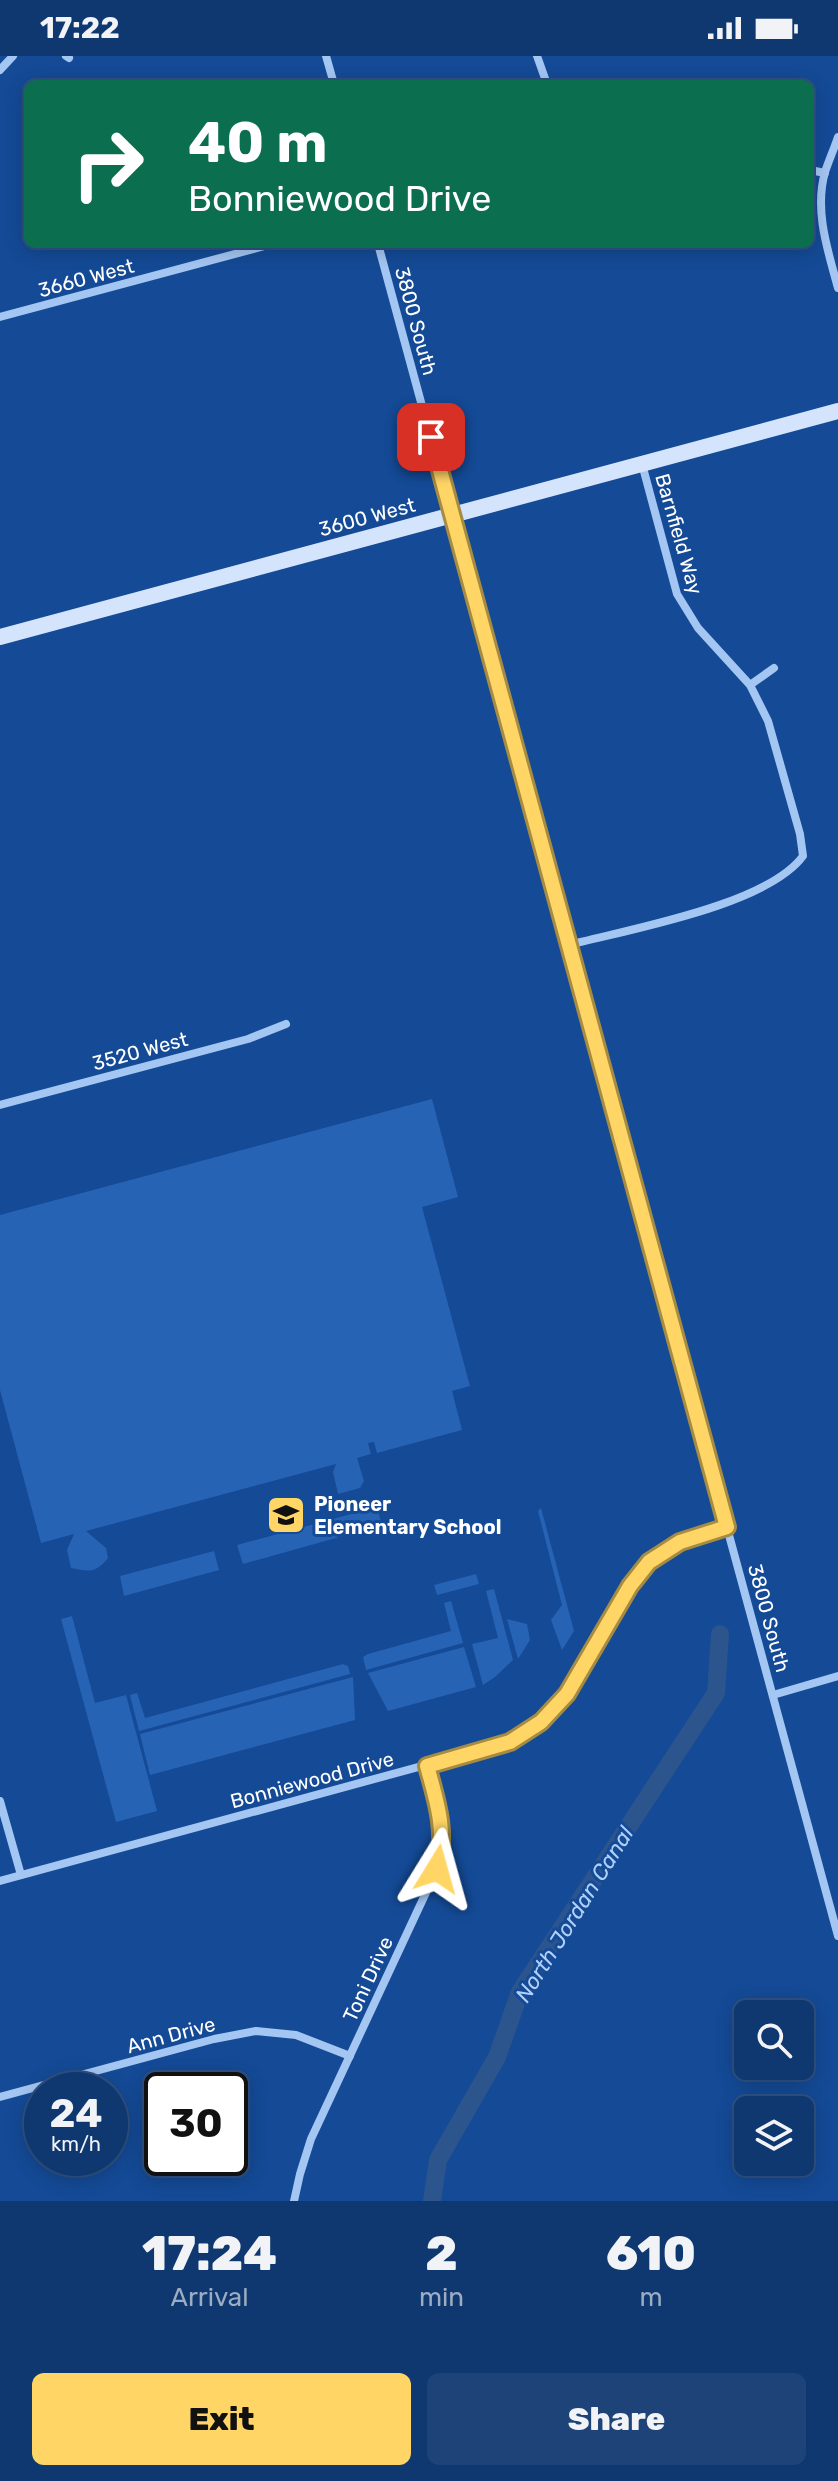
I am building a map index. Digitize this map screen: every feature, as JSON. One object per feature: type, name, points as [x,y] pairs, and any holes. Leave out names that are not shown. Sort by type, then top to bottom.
[{"type":"street","points":[[0,70],[13,56]]},
{"type":"street","points":[[326,56],[333,80]]},
{"type":"street","points":[[537,56],[546,80]]},
{"type":"street","points":[[838,137],[825,173],[821,203],[824,232],[838,288]]},
{"type":"street","points":[[814,171],[825,173]]},
{"type":"street","name":"3660 West","points":[[0,317],[257,248]]},
{"type":"street","name":"3800 South","points":[[379,248],[838,1936]]},
{"type":"street","name":"3600 West","points":[[0,637],[838,411]]},
{"type":"street","name":"Barnfield Way","points":[[569,945],[738,899],[782,877],[803,856],[773,734],[750,685],[698,628],[677,594],[642,464]]},
{"type":"street","points":[[750,685],[774,668]]},
{"type":"street","name":"3520 West","points":[[0,1105],[248,1039],[286,1024]]},
{"type":"street","name":"Bonniewood Drive","points":[[0,1881],[510,1742],[541,1722],[567,1694],[630,1586],[649,1562],[680,1542],[727,1527]]},
{"type":"street","points":[[773,1695],[838,1676]]},
{"type":"street","name":"Toni Drive","points":[[294,2201],[305,2156],[431,1883],[441,1855],[442,1826],[427,1766]]},
{"type":"street","points":[[0,1801],[21,1875]]},
{"type":"street","name":"Ann Drive","points":[[0,2097],[214,2039],[256,2031],[296,2035],[350,2056]]},
{"type":"shaded area","points":[[432,1099],[458,1197],[422,1207],[470,1386],[452,1391],[462,1430],[377,1453],[374,1442],[368,1443],[371,1454],[357,1458],[364,1481],[360,1488],[338,1494],[333,1472],[336,1464],[86,1531],[106,1548],[108,1558],[92,1570],[71,1568],[67,1550],[74,1534],[41,1543],[0,1390],[0,1215]]},
{"type":"shaded area","points":[[377,1507],[382,1525],[243,1564],[237,1545]]},
{"type":"shaded area","points":[[541,1508],[574,1631],[562,1650],[551,1620],[562,1605],[538,1511]]},
{"type":"shaded area","points":[[214,1551],[219,1570],[124,1596],[120,1576]]},
{"type":"shaded area","points":[[476,1574],[479,1584],[437,1595],[434,1585]]},
{"type":"shaded area","points":[[494,1589],[513,1660],[483,1685],[472,1644],[498,1638],[486,1591]]},
{"type":"shaded area","points":[[451,1601],[463,1643],[366,1670],[363,1657],[368,1654],[451,1631],[444,1603]]},
{"type":"shaded area","points":[[72,1616],[95,1703],[126,1695],[157,1811],[116,1822],[61,1619]]},
{"type":"shaded area","points":[[507,1619],[527,1624],[530,1640],[518,1659]]},
{"type":"shaded area","points":[[464,1647],[476,1687],[388,1711],[368,1673]]},
{"type":"shaded area","points":[[343,1664],[348,1666],[350,1674],[139,1731],[130,1695],[137,1693],[145,1718]]},
{"type":"shaded area","points":[[353,1677],[355,1720],[150,1775],[140,1734]]},
{"type":"waterway","name":"North Jordan Canal","points":[[432,2201],[438,2160],[497,2057],[520,1992],[716,1693],[720,1634]]},
{"type":"place","name":"Pioneer Elementary School","points":[[286,1515]]},
{"type":"route","points":[[431,437],[727,1527],[680,1542],[649,1562],[630,1586],[567,1694],[526,1734],[494,1748],[427,1766],[442,1826],[437,1869]]}]
